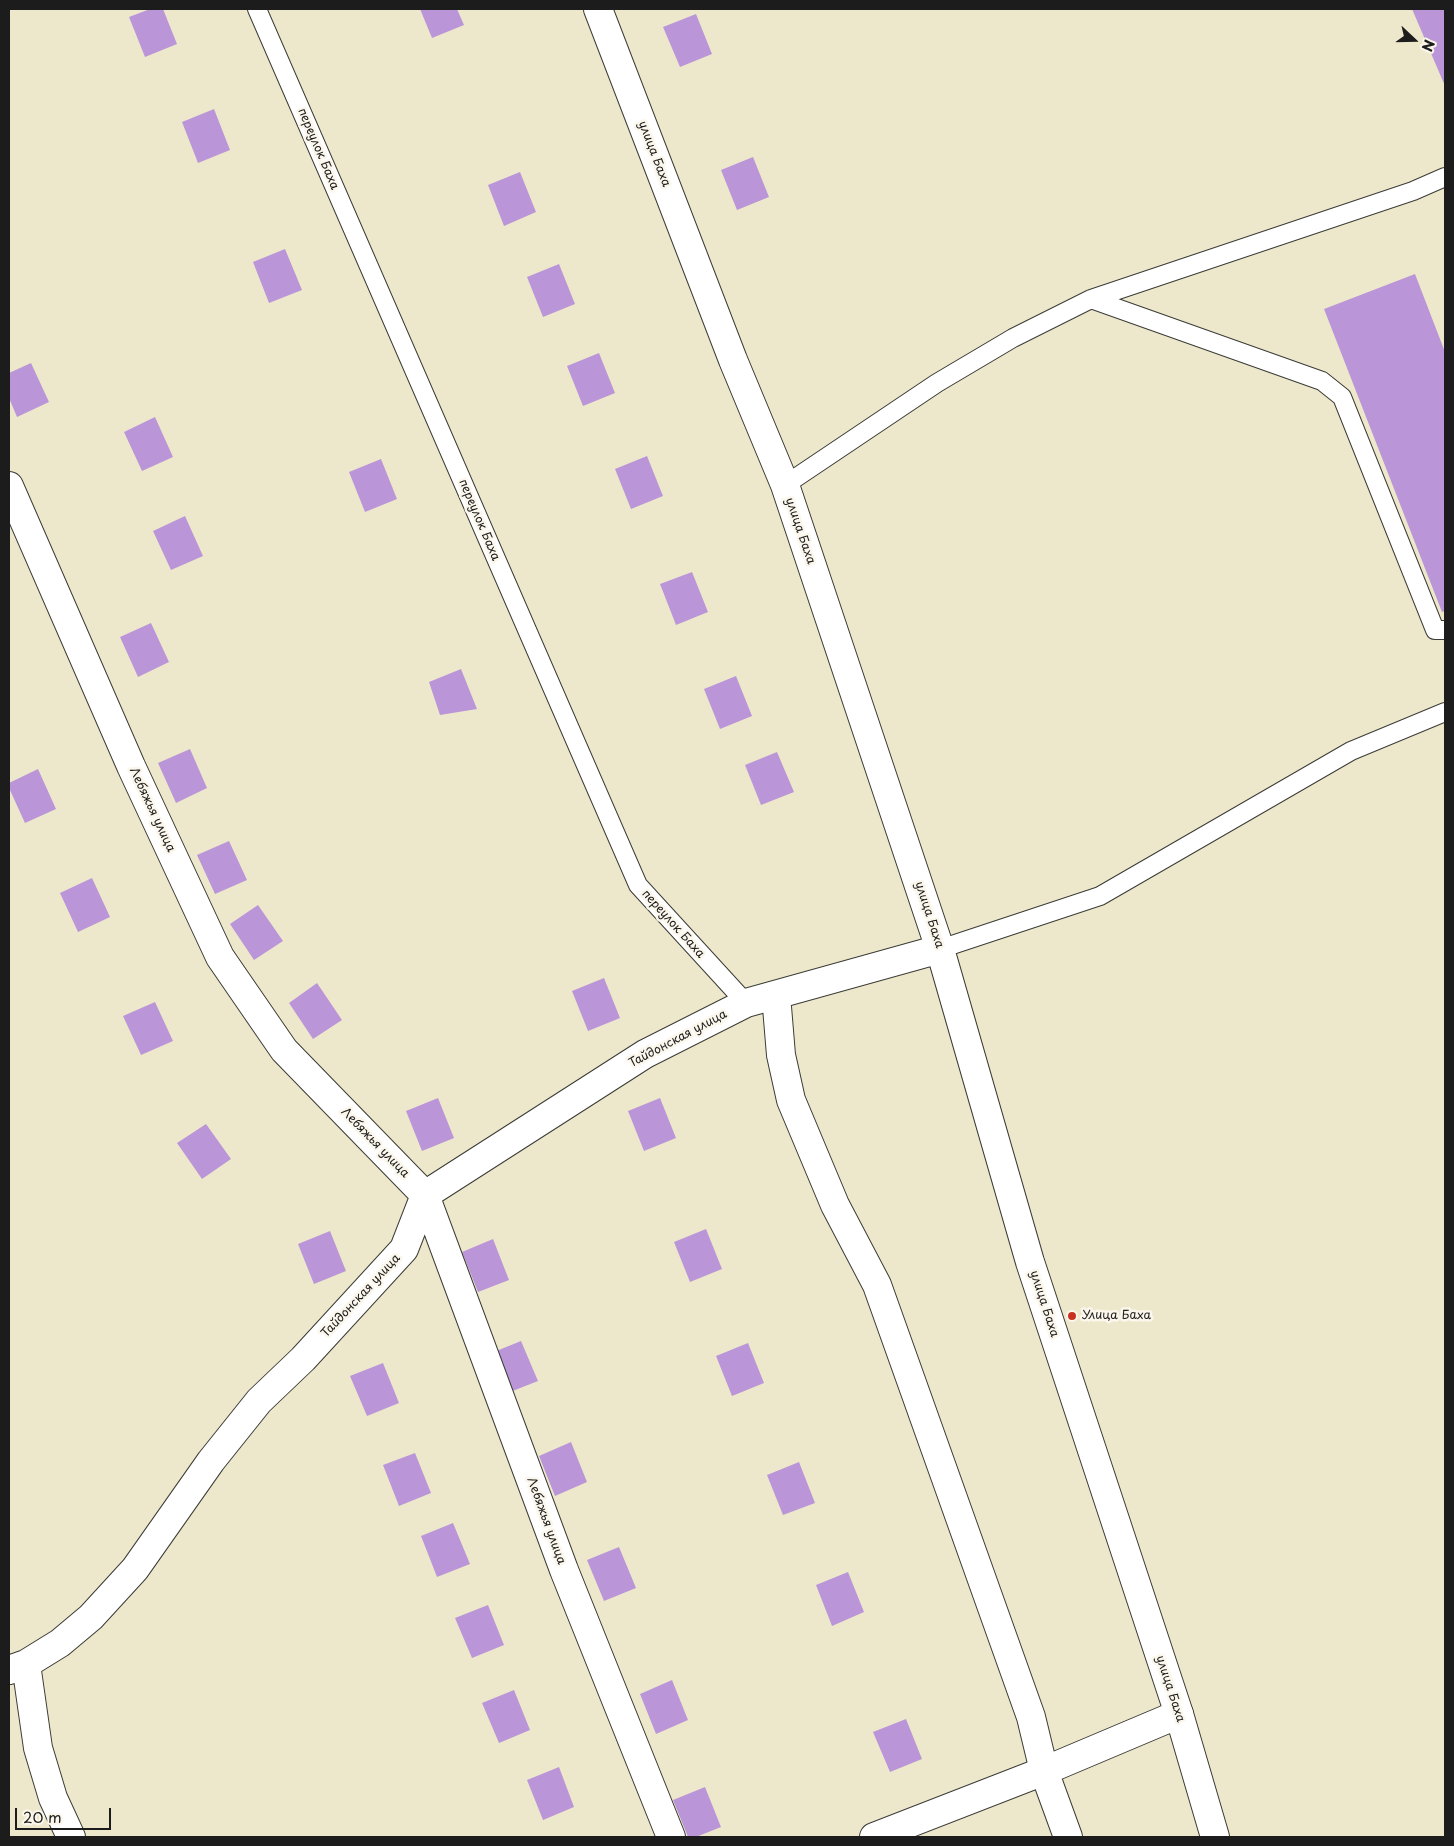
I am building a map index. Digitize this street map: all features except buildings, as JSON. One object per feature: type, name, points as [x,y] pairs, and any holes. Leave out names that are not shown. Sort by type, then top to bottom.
[{"type":"street","name":"улица Баха","points":[[598,9],[730,350],[785,485],[940,949],[1030,1262],[1179,1714],[1215,1837]]},
{"type":"street","name":"Лебяжья улица","points":[[9,486],[131,766],[220,957],[284,1050],[425,1194],[564,1570],[671,1837]]},
{"type":"street","name":"Тайдонская улица","points":[[17,1667],[60,1643],[91,1617],[135,1569],[211,1461],[259,1401],[303,1359],[404,1249],[425,1194],[645,1054],[746,1003],[940,949]]},
{"type":"street","points":[[776,995],[781,1055],[791,1100],[835,1205],[877,1285],[1028,1708],[1044,1771],[1068,1837]]},
{"type":"street","points":[[17,1667],[53,1798],[71,1837]]},
{"type":"street","points":[[874,1837],[1044,1771],[1179,1714]]},
{"type":"lane","name":"переулок Баха","points":[[257,9],[638,885],[746,1003]]},
{"type":"lane","points":[[785,485],[936,383],[1013,338],[1091,299],[1413,192],[1445,176]]},
{"type":"lane","points":[[1091,299],[1322,381],[1342,397],[1435,630],[1445,630]]},
{"type":"lane","points":[[940,949],[1100,896],[1351,751],[1445,712]]},
{"type":"place","name":"Улица Баха","points":[[1072,1316]]}]
